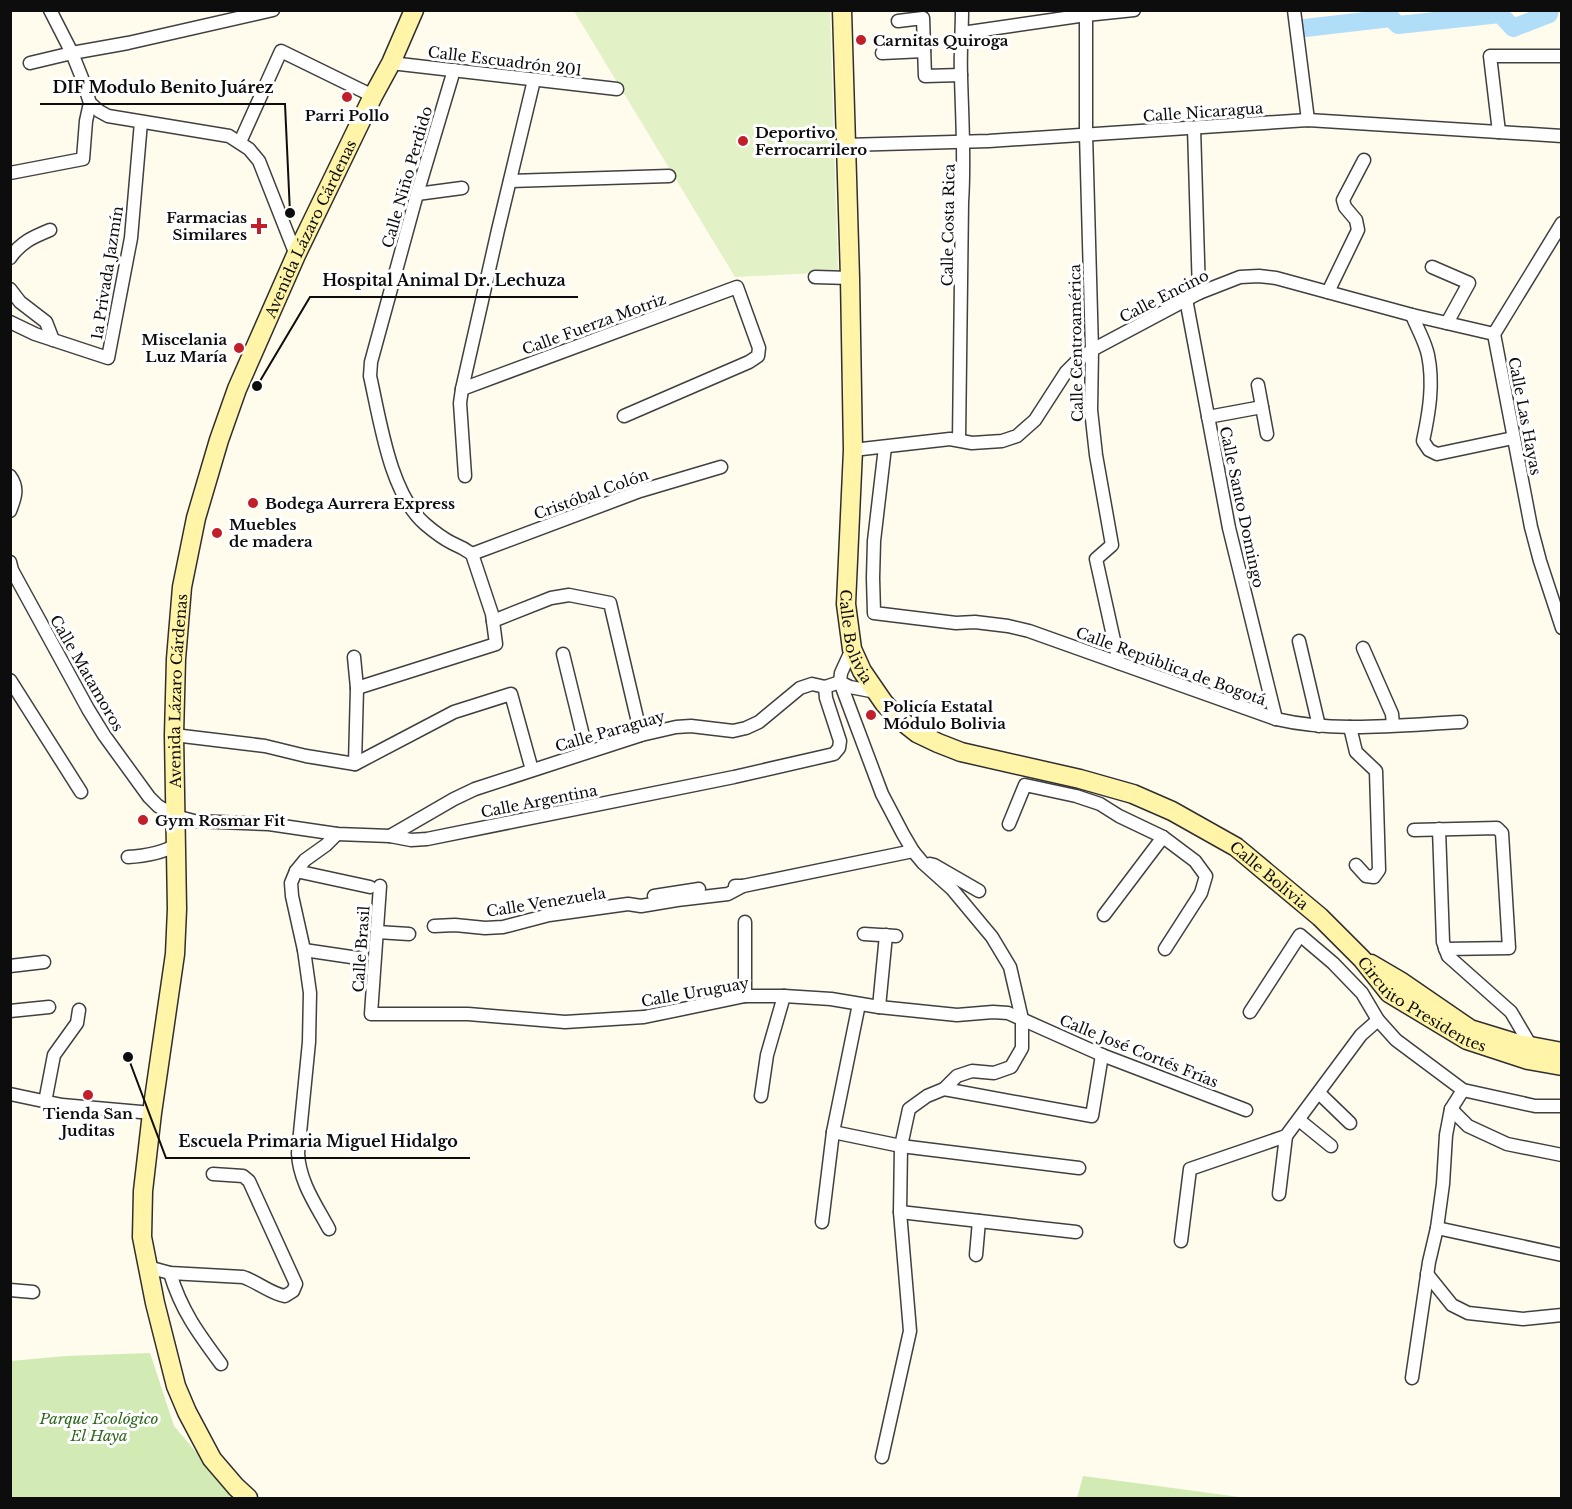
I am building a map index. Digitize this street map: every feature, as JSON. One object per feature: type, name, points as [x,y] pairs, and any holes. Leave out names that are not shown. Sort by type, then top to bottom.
[{"type":"main road","name":"Avenida Lázaro Cárdenas","points":[[248,1498],[212,1459],[176,1386],[142,1236],[143,1191],[152,1113],[175,954],[177,909],[174,735],[176,659],[182,587],[196,518],[237,389],[296,255],[391,63],[414,10]]},
{"type":"main road","name":"Calle Bolivia","points":[[842,10],[853,450],[846,604],[852,650],[862,671],[884,703],[898,718],[918,733],[939,743],[961,752],[1078,787],[1133,794],[1172,811],[1236,847],[1320,917],[1362,959]]},
{"type":"main road","name":"Circuito Presidentes","points":[[1362,959],[1400,981],[1470,1029],[1562,1052]]},
{"type":"main road","name":"Circuito Presidentes","points":[[1362,959],[1389,993],[1467,1040],[1528,1060],[1562,1066]]},
{"type":"street","points":[[50,10],[72,53],[90,102],[99,111],[108,116],[229,136],[249,149],[259,161],[296,255]]},
{"type":"street","points":[[30,63],[72,53],[128,44],[273,10]]},
{"type":"street","name":"Calle Costa Rica","points":[[959,440],[964,179],[962,10]]},
{"type":"street","points":[[962,33],[1086,13],[1134,10]]},
{"type":"street","points":[[1294,10],[1308,120]]},
{"type":"street","name":"Calle Centroamérica","points":[[1086,13],[1086,134],[1092,410],[1096,455],[1112,545],[1096,559],[1119,663]]},
{"type":"street","points":[[898,21],[923,18],[925,76],[961,75]]},
{"type":"street","points":[[240,142],[281,51],[373,96]]},
{"type":"street","points":[[882,53],[924,51]]},
{"type":"street","points":[[1499,132],[1490,56],[1562,56]]},
{"type":"street","name":"Calle Escuadrón 201","points":[[391,63],[617,89]]},
{"type":"street","name":"Calle Niño Perdido","points":[[454,70],[417,194],[371,362],[370,376],[391,465],[399,488],[423,523],[472,554]]},
{"type":"street","points":[[465,476],[460,403],[462,389],[534,80]]},
{"type":"street","points":[[10,173],[83,159],[90,102]]},
{"type":"street","name":"Calle Nicaragua","points":[[846,145],[964,141],[1308,120],[1562,136]]},
{"type":"street","name":"1a Privada Jazmín","points":[[53,340],[108,358],[131,238],[141,122]]},
{"type":"street","points":[[1194,128],[1199,293]]},
{"type":"street","points":[[1328,292],[1358,230],[1356,220],[1345,207],[1343,200],[1364,160]]},
{"type":"street","points":[[510,181],[669,176]]},
{"type":"street","points":[[417,194],[462,188]]},
{"type":"street","points":[[1494,334],[1561,224]]},
{"type":"street","points":[[10,258],[24,243],[50,230]]},
{"type":"street","points":[[1432,267],[1469,283],[1448,323]]},
{"type":"street","points":[[815,277],[850,278]]},
{"type":"street","name":"Calle Encino","points":[[853,450],[950,439],[972,443],[1002,441],[1017,436],[1035,420],[1066,372],[1092,350],[1186,299],[1240,277],[1276,278],[1412,315],[1494,334]]},
{"type":"street","name":"Calle Fuerza Motriz","points":[[462,389],[737,287],[759,348],[758,356],[624,416]]},
{"type":"street","points":[[10,289],[20,302],[45,322],[53,340]]},
{"type":"street","name":"Calle Santo Domingo","points":[[1186,299],[1229,528],[1276,719]]},
{"type":"street","points":[[1412,315],[1428,354],[1431,384],[1429,413],[1423,441],[1429,450],[1437,454],[1513,438]]},
{"type":"street","points":[[10,322],[53,340]]},
{"type":"street","name":"Calle Las Hayas","points":[[1494,334],[1513,438],[1540,561],[1562,628]]},
{"type":"street","points":[[1258,385],[1267,434]]},
{"type":"street","points":[[1208,417],[1262,406]]},
{"type":"street","name":"Calle República de Bogotá","points":[[885,447],[874,541],[874,613],[956,623],[975,622],[1029,631],[1276,719],[1297,724],[1350,727],[1461,722]]},
{"type":"street","name":"Cristóbal Colón","points":[[472,554],[640,491],[721,467]]},
{"type":"street","points":[[10,476],[16,489],[10,511]]},
{"type":"street","points":[[357,688],[496,644],[493,621],[472,554]]},
{"type":"street","name":"Calle Matamoros","points":[[10,562],[12,570],[99,726],[149,797],[158,806],[176,816]]},
{"type":"street","points":[[493,621],[551,598],[569,595],[610,603],[641,735]]},
{"type":"street","points":[[1299,641],[1320,726]]},
{"type":"street","points":[[1363,648],[1392,714],[1393,725]]},
{"type":"street","points":[[852,650],[841,673],[840,682],[882,794],[913,851],[952,890],[992,937],[1010,967],[1022,1019],[1022,1048],[1011,1067],[994,1073],[972,1071],[957,1076],[944,1089],[927,1096],[909,1109],[901,1146],[900,1212],[910,1331],[882,1457]]},
{"type":"street","points":[[563,654],[587,752]]},
{"type":"street","points":[[354,657],[357,688],[355,764]]},
{"type":"street","points":[[10,680],[81,792]]},
{"type":"street","points":[[840,682],[850,687],[876,692]]},
{"type":"street","name":"Calle Paraguay","points":[[390,836],[475,789],[641,735],[676,727],[691,726],[733,731],[746,728],[759,722],[801,688],[812,684],[825,687],[840,682]]},
{"type":"street","name":"Calle Argentina","points":[[176,816],[194,821],[269,824],[337,834],[390,836],[411,840],[427,839],[734,777],[834,754],[839,748],[840,741],[826,698],[825,687]]},
{"type":"street","points":[[174,735],[265,746],[355,764],[454,712],[511,694],[532,770]]},
{"type":"street","points":[[1350,727],[1356,752],[1376,771],[1377,783],[1379,870],[1374,877],[1366,876],[1356,865]]},
{"type":"street","points":[[1009,824],[1025,785],[1078,787],[1119,816],[1163,837],[1195,861],[1206,876],[1201,893],[1165,949]]},
{"type":"street","points":[[1414,830],[1497,828],[1502,832],[1509,948],[1445,949]]},
{"type":"street","points":[[1439,830],[1445,949],[1448,956],[1513,1014],[1531,1046]]},
{"type":"street","points":[[329,1229],[298,1166],[309,1042],[310,993],[291,883],[304,860],[326,845],[337,834]]},
{"type":"street","points":[[1104,915],[1163,837]]},
{"type":"street","points":[[128,857],[159,852],[176,845]]},
{"type":"street","name":"Calle Venezuela","points":[[434,926],[503,927],[549,915],[628,904],[639,899],[675,892],[742,886],[913,851]]},
{"type":"street","points":[[923,863],[934,865],[979,891]]},
{"type":"street","name":"Calle Brasil","points":[[296,871],[375,886],[377,932],[371,1014]]},
{"type":"street","points":[[745,996],[746,922]]},
{"type":"street","points":[[377,932],[409,934]]},
{"type":"street","points":[[864,934],[891,936],[879,1007]]},
{"type":"street","points":[[1250,1012],[1300,936],[1333,963],[1362,993],[1378,1020],[1396,1040],[1463,1090],[1535,1106],[1562,1106]]},
{"type":"street","points":[[304,950],[358,958]]},
{"type":"street","points":[[10,966],[44,962]]},
{"type":"street","name":"Calle Uruguay","points":[[371,1014],[468,1014],[565,1022],[644,1017],[745,996],[783,996],[831,999],[879,1007],[957,1014],[1008,1013],[1022,1019]]},
{"type":"street","points":[[761,1096],[767,1055],[783,996]]},
{"type":"street","points":[[822,1222],[833,1132],[860,1004]]},
{"type":"street","points":[[10,1011],[49,1007]]},
{"type":"street","points":[[45,1102],[54,1055],[77,1023],[79,1010]]},
{"type":"street","name":"Calle José Cortés Frías","points":[[1022,1019],[1102,1055],[1246,1110]]},
{"type":"street","points":[[1279,1194],[1287,1137],[1361,1035],[1378,1020]]},
{"type":"street","points":[[944,1089],[1092,1116],[1102,1055]]},
{"type":"street","points":[[1412,1378],[1427,1274],[1437,1228],[1446,1136],[1451,1110],[1463,1090]]},
{"type":"street","points":[[1319,1093],[1350,1123]]},
{"type":"street","points":[[10,1094],[45,1102],[152,1113]]},
{"type":"street","points":[[1451,1110],[1468,1126],[1508,1144],[1562,1155]]},
{"type":"street","points":[[1299,1120],[1331,1146]]},
{"type":"street","points":[[833,1132],[901,1146],[1079,1168]]},
{"type":"street","points":[[1181,1241],[1190,1169],[1287,1137]]},
{"type":"street","points":[[148,1267],[170,1273],[243,1277],[285,1296],[293,1291],[296,1284],[249,1181],[243,1176],[213,1174]]},
{"type":"street","points":[[900,1212],[1076,1232]]},
{"type":"street","points":[[976,1255],[979,1221]]},
{"type":"street","points":[[1437,1228],[1562,1255]]},
{"type":"street","points":[[170,1273],[177,1294],[193,1326],[221,1364]]},
{"type":"street","points":[[1427,1274],[1452,1305],[1468,1312],[1523,1318],[1562,1315]]},
{"type":"street","points":[[10,1290],[33,1293]]},
{"type":"green space","name":"Deportivo Ferrocarrilero","points":[[574,11],[830,11],[838,272],[735,277]]},
{"type":"green space","name":"Parque Ecológico El Haya","points":[[150,1353],[174,1426],[235,1498],[11,1498],[11,1361],[66,1356]]},
{"type":"green space","points":[[1083,1476],[1247,1498],[1077,1498]]},
{"type":"waterway","points":[[1305,28],[1391,18],[1398,25],[1500,14],[1513,28],[1549,14],[1550,10]]},
{"type":"place","name":"Carnitas Quiroga","points":[[861,40]]},
{"type":"place","name":"Parri Pollo","points":[[347,97]]},
{"type":"place","name":"Deportivo Ferrocarrilero","points":[[743,141]]},
{"type":"place","name":"DIF Modulo Benito Juárez","points":[[290,213]]},
{"type":"place","name":"Farmacias Similares","points":[[259,226]]},
{"type":"place","name":"Miscelania Luz María","points":[[239,348]]},
{"type":"place","name":"Hospital Animal Dr. Lechuza","points":[[257,386]]},
{"type":"place","name":"Bodega Aurrera Express","points":[[253,503]]},
{"type":"place","name":"Muebles de madera","points":[[217,533]]},
{"type":"place","name":"Policía Estatal Módulo Bolivia","points":[[871,715]]},
{"type":"place","name":"Gym Rosmar Fit","points":[[143,820]]},
{"type":"place","name":"Escuela Primaria Miguel Hidalgo","points":[[128,1057]]},
{"type":"place","name":"Tienda San Juditas","points":[[88,1095]]}]
